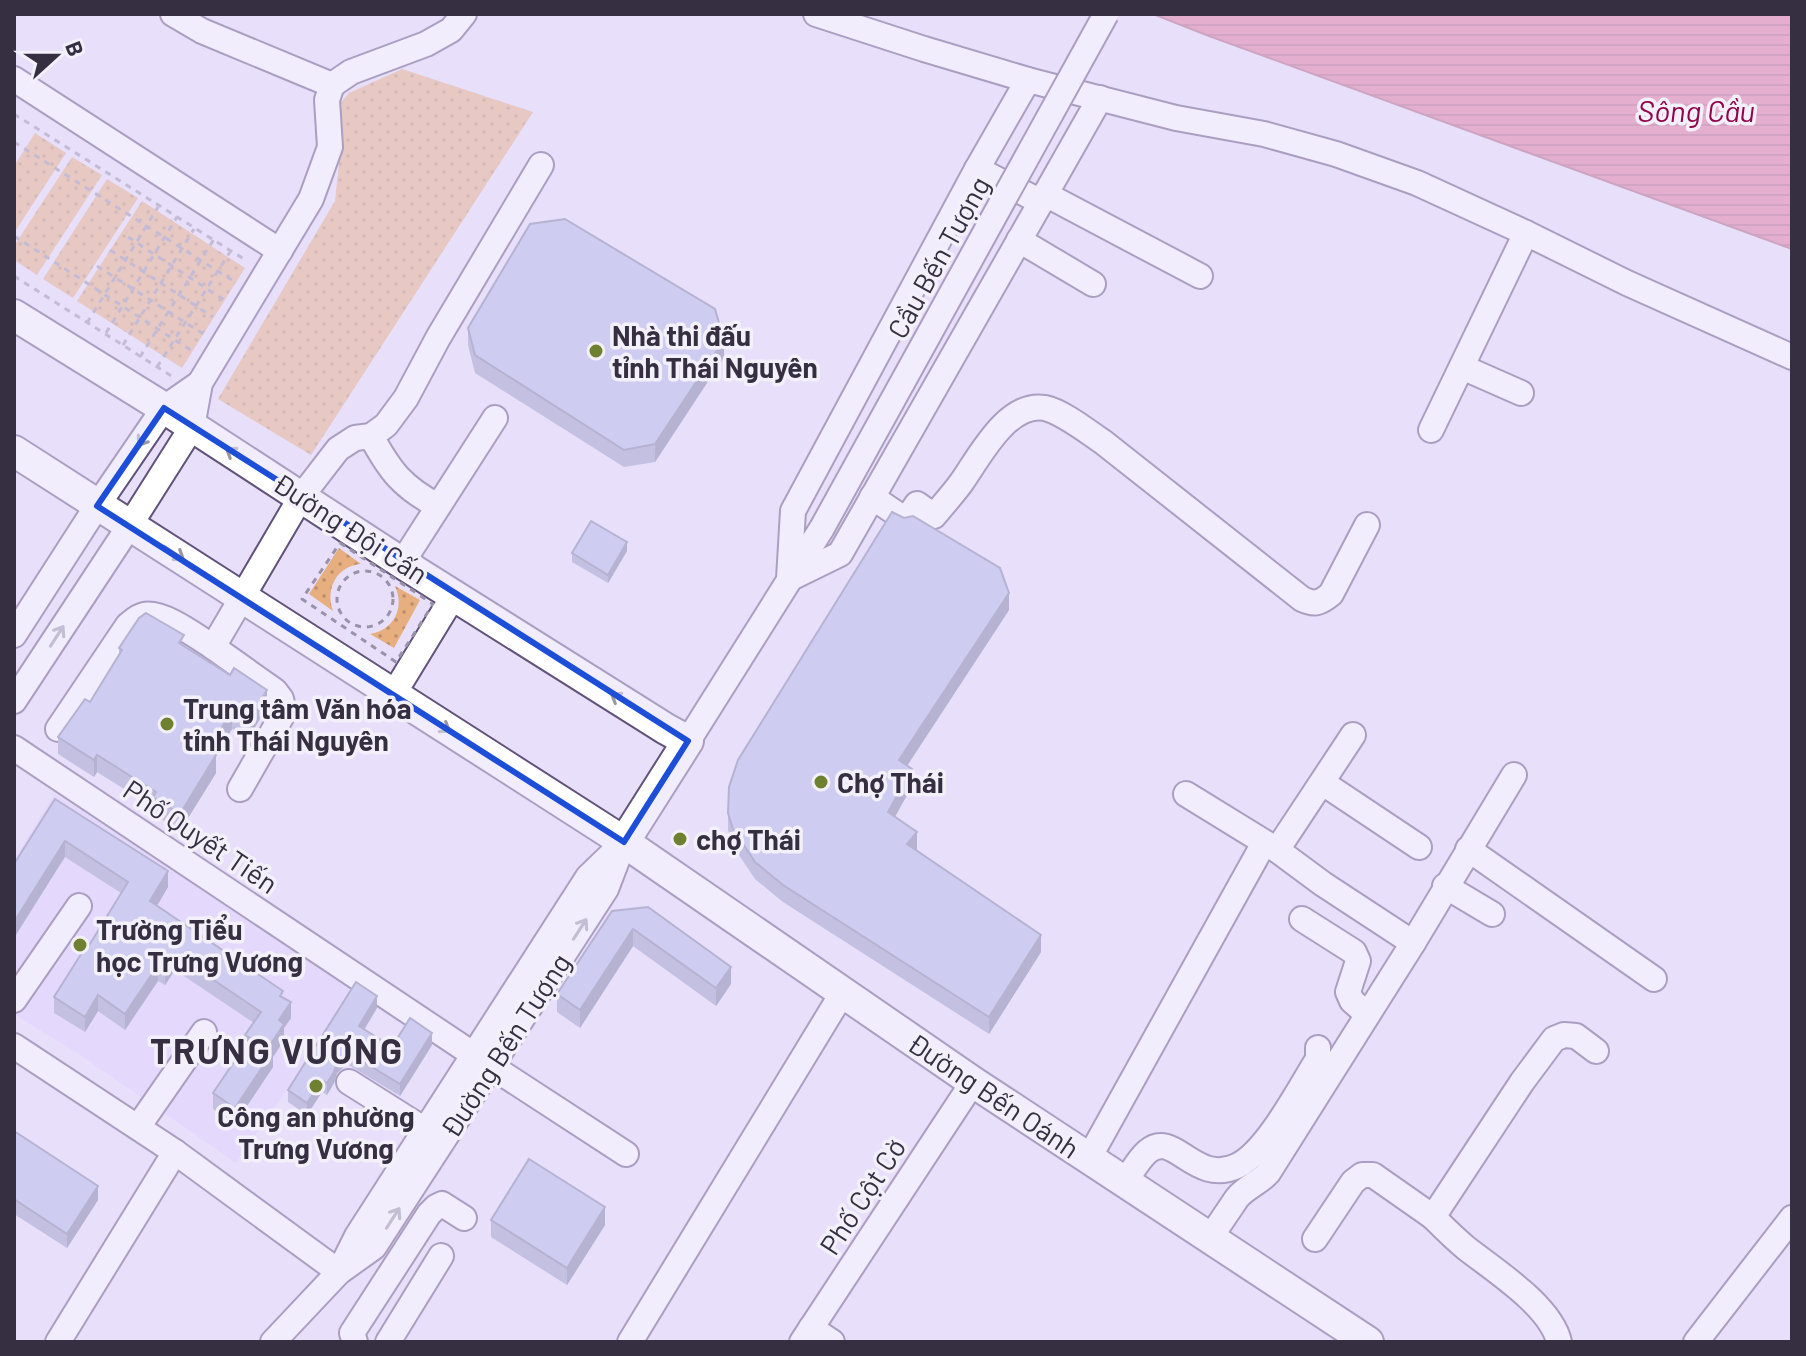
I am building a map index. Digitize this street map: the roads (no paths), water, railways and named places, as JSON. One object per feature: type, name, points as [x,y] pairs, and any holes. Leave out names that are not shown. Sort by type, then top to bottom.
[{"type":"main road","name":"Đường Đội Cấn","points":[[14,315],[688,741]]},
{"type":"main road","points":[[14,451],[624,842]]},
{"type":"main road","name":"Đường Bến Tượng","points":[[624,842],[688,741]]},
{"type":"main road","name":"Đường Bến Oánh","points":[[624,842],[973,1082],[1368,1342]]},
{"type":"street","points":[[173,14],[202,31],[332,85]]},
{"type":"street","points":[[14,635],[97,506],[164,408],[190,380],[280,251],[311,199],[330,147],[327,100],[332,85],[351,72],[426,44],[451,30],[464,14]]},
{"type":"street","points":[[816,14],[1028,80],[1176,118],[1264,134],[1336,154],[1417,183],[1792,357]]},
{"type":"street","name":"Cầu Bến Tượng","points":[[822,528],[1106,14]]},
{"type":"street","points":[[14,79],[280,251]]},
{"type":"street","points":[[1028,80],[793,511],[789,579],[840,554],[1100,98]]},
{"type":"street","points":[[213,647],[301,497],[338,449],[355,438],[371,436],[386,425],[406,398],[541,165]]},
{"type":"street","points":[[977,169],[1043,198],[1200,276]]},
{"type":"street","points":[[1431,430],[1526,233]]},
{"type":"street","points":[[1019,240],[1093,284]]},
{"type":"street","points":[[1462,367],[1521,393]]},
{"type":"street","points":[[14,701],[192,427],[190,380]]},
{"type":"street","points":[[872,497],[906,520],[917,504],[934,516],[1010,418],[1027,410],[1044,408],[1072,421],[1103,442],[1312,604],[1321,602],[1331,594],[1367,525]]},
{"type":"street","points":[[402,563],[495,418]]},
{"type":"street","points":[[371,436],[399,480],[438,506]]},
{"type":"street","name":"Đường Bến Tượng","points":[[688,741],[822,528]]},
{"type":"street","points":[[393,695],[454,595]]},
{"type":"street","points":[[58,729],[128,625],[141,615],[155,615],[171,621],[213,647],[275,691],[281,699],[284,712],[240,789]]},
{"type":"street","points":[[1089,1158],[1271,846],[1323,783],[1353,735]]},
{"type":"street","name":"Phố Quyết Tiến","points":[[14,748],[626,1154]]},
{"type":"street","points":[[1210,1238],[1242,1192],[1260,1182],[1268,1173],[1413,943],[1514,775]]},
{"type":"street","points":[[1323,783],[1419,847]]},
{"type":"street","points":[[1186,794],[1271,846],[1413,943]]},
{"type":"street","name":"Đường Bến Tượng","points":[[339,1272],[357,1236],[425,1130],[482,1061],[606,889],[624,842]]},
{"type":"street","points":[[1468,849],[1654,979]]},
{"type":"street","points":[[1445,886],[1492,914]]},
{"type":"street","points":[[14,1000],[79,906]]},
{"type":"street","points":[[1302,919],[1354,952],[1358,961],[1348,992],[1352,1001],[1367,1014]]},
{"type":"street","points":[[630,1342],[843,992]]},
{"type":"street","points":[[138,1127],[204,1032]]},
{"type":"street","points":[[1433,1217],[1554,1039],[1564,1035],[1576,1036],[1596,1051]]},
{"type":"street","points":[[14,1046],[175,1152],[339,1272]]},
{"type":"street","points":[[1125,1182],[1149,1150],[1160,1145],[1172,1148],[1210,1171],[1222,1172],[1255,1155],[1318,1059],[1318,1048]]},
{"type":"street","name":"Đường Bến Tượng","points":[[275,1342],[339,1272],[374,1247],[482,1061]]},
{"type":"street","points":[[349,1082],[425,1130]]},
{"type":"street","name":"Phố Cột Cờ","points":[[807,1335],[973,1082]]},
{"type":"street","points":[[58,1342],[175,1152]]},
{"type":"street","points":[[1315,1239],[1353,1182],[1362,1175],[1373,1175],[1433,1217],[1517,1287],[1547,1318],[1559,1342]]},
{"type":"street","points":[[355,1342],[352,1333],[429,1214],[442,1204],[464,1218]]},
{"type":"street","points":[[1696,1342],[1792,1218]]},
{"type":"street","points":[[388,1342],[441,1256]]},
{"type":"street","points":[[807,1335],[832,1342]]},
{"type":"water","name":"Sông Cầu","points":[[1153,14],[1792,14],[1792,249],[1209,36]]},
{"type":"place","name":"Nhà thi đấu tỉnh Thái Nguyên","points":[[596,351]]},
{"type":"place","name":"Trung tâm Văn hóa tỉnh Thái Nguyên","points":[[167,724]]},
{"type":"place","name":"Chợ Thái","points":[[821,782]]},
{"type":"place","name":"chợ Thái","points":[[680,839]]},
{"type":"place","name":"Trường Tiểu học Trưng Vương","points":[[80,945]]},
{"type":"place","name":"Công an phường Trưng Vương","points":[[316,1086]]},
{"type":"district","name":"TRƯNG VƯƠNG","points":[[277,1049]]}]
